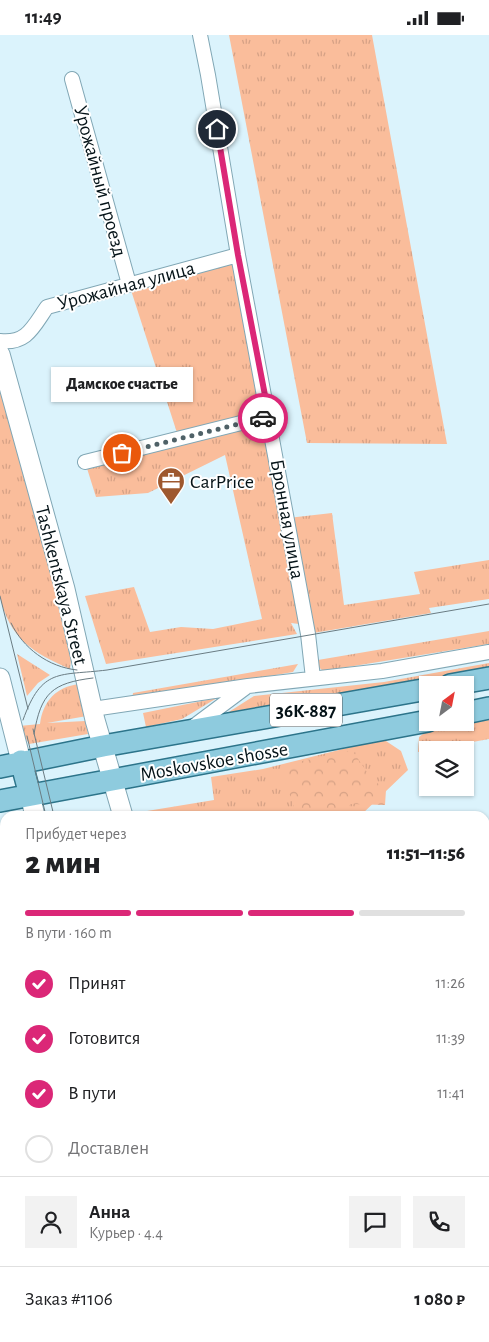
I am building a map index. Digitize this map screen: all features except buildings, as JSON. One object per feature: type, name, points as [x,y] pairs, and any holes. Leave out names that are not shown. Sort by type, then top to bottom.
[{"type":"main road","name":"Tashkentskaya Street","points":[[0,354],[65,589],[92,709],[121,811]]},
{"type":"main road","points":[[0,678],[6,731],[21,761],[33,811]]},
{"type":"main road","points":[[474,681],[489,678]]},
{"type":"main road","name":"Moskovskoe shosse","points":[[0,767],[21,761],[103,746],[419,691]]},
{"type":"main road","points":[[474,711],[489,708]]},
{"type":"main road","name":"Moskovskoe shosse","points":[[0,801],[419,723]]},
{"type":"street","name":"Бронная улица","points":[[200,35],[238,255],[308,634],[314,678]]},
{"type":"street","name":"Урожайный проезд","points":[[72,79],[129,284]]},
{"type":"street","name":"Урожайная улица","points":[[0,341],[14,343],[28,334],[47,307],[238,255]]},
{"type":"street","points":[[85,462],[269,416]]},
{"type":"street","points":[[92,709],[248,686],[382,671],[489,652]]},
{"type":"street","points":[[185,732],[248,686]]},
{"type":"green space","points":[[229,35],[372,35],[447,444],[307,443]]},
{"type":"green space","points":[[238,255],[288,518],[332,513],[344,605],[420,594],[414,572],[489,560],[489,599],[429,608],[431,613],[308,634],[307,625],[291,623],[297,634],[106,664],[85,596],[134,587],[150,632],[181,627],[213,629],[262,619],[225,455],[148,493],[96,497],[85,462],[179,439],[129,284]]},
{"type":"green space","points":[[0,377],[21,448],[71,660],[70,669],[45,657],[25,643],[10,623],[0,596]]},
{"type":"green space","points":[[489,631],[489,644],[323,671],[312,661]]},
{"type":"green space","points":[[17,654],[50,675],[38,683],[27,696]]},
{"type":"green space","points":[[489,663],[489,669],[452,676],[419,676],[419,682],[224,715],[254,696],[384,682]]},
{"type":"green space","points":[[298,664],[293,672],[132,700],[133,693]]},
{"type":"green space","points":[[79,684],[87,716],[47,723],[85,721],[88,734],[29,744],[19,726],[40,724],[44,708],[52,697],[64,688]]},
{"type":"green space","points":[[217,698],[182,719],[146,727],[143,713]]},
{"type":"green space","points":[[489,720],[489,739],[474,742],[419,741],[418,752],[419,737],[427,731],[474,731],[474,723]]},
{"type":"green space","points":[[383,739],[401,751],[408,770],[365,811],[147,811],[214,800],[211,777],[263,769]]},
{"type":"green space","points":[[352,750],[371,778],[386,790],[385,805],[349,804],[349,811],[295,811],[280,766]]},
{"type":"tram line","points":[[0,596],[28,709]]},
{"type":"tram line","points":[[23,720],[30,703],[45,682],[64,674],[107,670],[489,604]]},
{"type":"tram line","points":[[11,623],[22,640],[38,655],[56,665],[77,670]]},
{"type":"tram line","points":[[34,734],[40,709],[51,692],[67,683],[93,678]]},
{"type":"tram line","points":[[33,729],[53,811]]},
{"type":"tram line","points":[[27,736],[45,811]]},
{"type":"way so far","points":[[122,453],[263,418]]},
{"type":"place","name":"Дамское счастье","points":[[122,453]]},
{"type":"place","name":"CarPrice","points":[[171,505]]},
{"type":"route","points":[[217,129],[238,255],[269,416],[263,418]]}]
